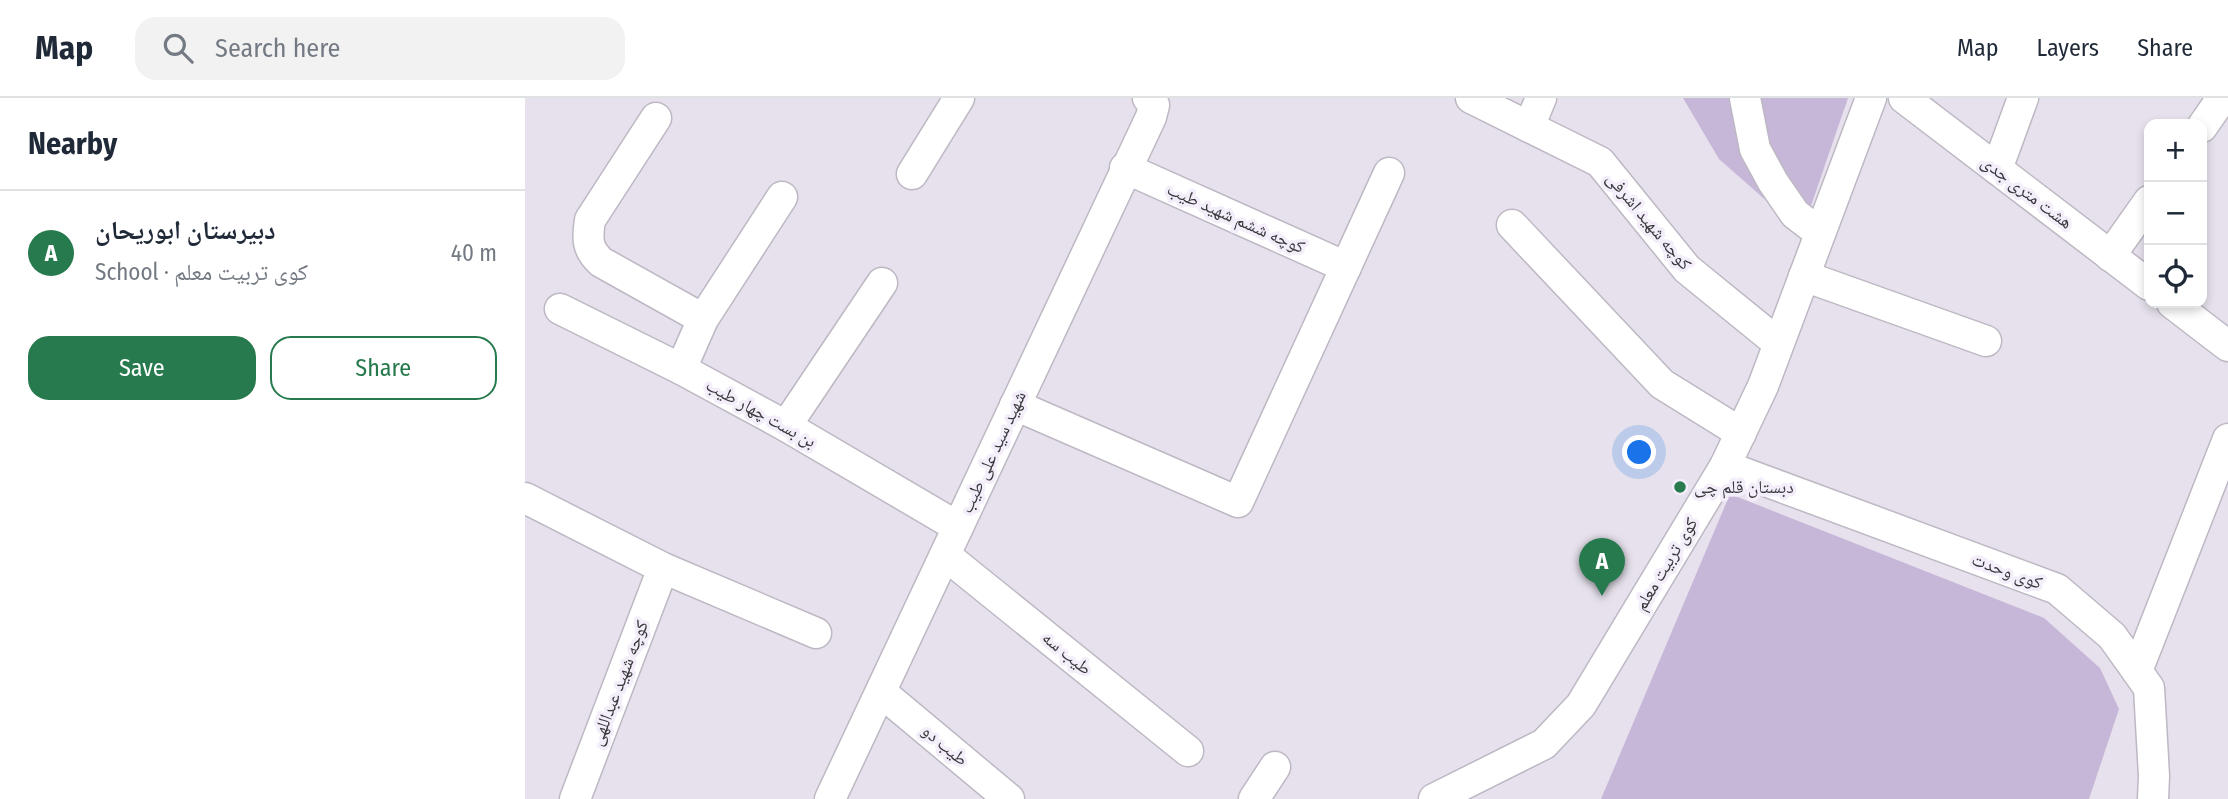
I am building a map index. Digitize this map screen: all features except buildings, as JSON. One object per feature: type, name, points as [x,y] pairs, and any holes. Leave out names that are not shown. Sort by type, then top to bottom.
[{"type":"street","points":[[912,174],[959,98]]},
{"type":"street","name":"کوچه شهید اشرفی","points":[[1471,98],[1600,162],[1687,269],[1778,343]]},
{"type":"street","points":[[1528,127],[1541,98]]},
{"type":"street","points":[[1745,98],[1755,149],[1773,182],[1795,214],[1820,233]]},
{"type":"street","name":"کوی تربیت معلم","points":[[1434,799],[1544,744],[1581,705],[1725,466],[1741,433],[1763,386],[1871,98]]},
{"type":"street","name":"هشت متری جدی","points":[[1905,98],[2144,281]]},
{"type":"street","points":[[1997,169],[2023,98]]},
{"type":"street","points":[[2207,120],[2222,98]]},
{"type":"street","name":"شهید سید علی طیب","points":[[831,799],[1151,117],[1151,102]]},
{"type":"street","points":[[656,118],[590,220],[587,239],[592,254],[601,262],[703,319]]},
{"type":"street","name":"کوچه ششم شهید طیب","points":[[1125,168],[1346,267]]},
{"type":"street","points":[[1015,405],[1238,502],[1389,173]]},
{"type":"street","points":[[681,369],[703,319],[782,197]]},
{"type":"street","points":[[2110,256],[2144,208]]},
{"type":"street","points":[[1512,225],[1662,384],[1741,433]]},
{"type":"street","points":[[1804,276],[1986,341]]},
{"type":"street","points":[[786,426],[882,283]]},
{"type":"street","points":[[2179,308],[2228,346]]},
{"type":"street","name":"بن بست چهار طیب","points":[[560,309],[681,369],[786,426],[958,527]]},
{"type":"street","points":[[2137,671],[2228,439]]},
{"type":"street","name":"کوی وحدت","points":[[1725,466],[2057,589],[2112,636],[2149,688],[2153,799]]},
{"type":"street","points":[[525,498],[663,568],[816,633]]},
{"type":"street","name":"طیب سه","points":[[945,555],[1188,751]]},
{"type":"street","name":"کوچه شهید عبداللهی","points":[[575,799],[663,568]]},
{"type":"street","name":"طیب دو","points":[[881,692],[1009,799]]},
{"type":"street","points":[[1254,799],[1275,767]]},
{"type":"shaded area","points":[[1683,98],[1848,98],[1802,232],[1719,159]]},
{"type":"shaded area","points":[[1730,494],[2044,618],[2100,668],[2119,709],[2089,799],[1601,799]]},
{"type":"place","name":"دبستان قلم چی","points":[[1680,487]]},
{"type":"place","name":"دبیرستان ابوریحان","points":[[1602,596]]}]
